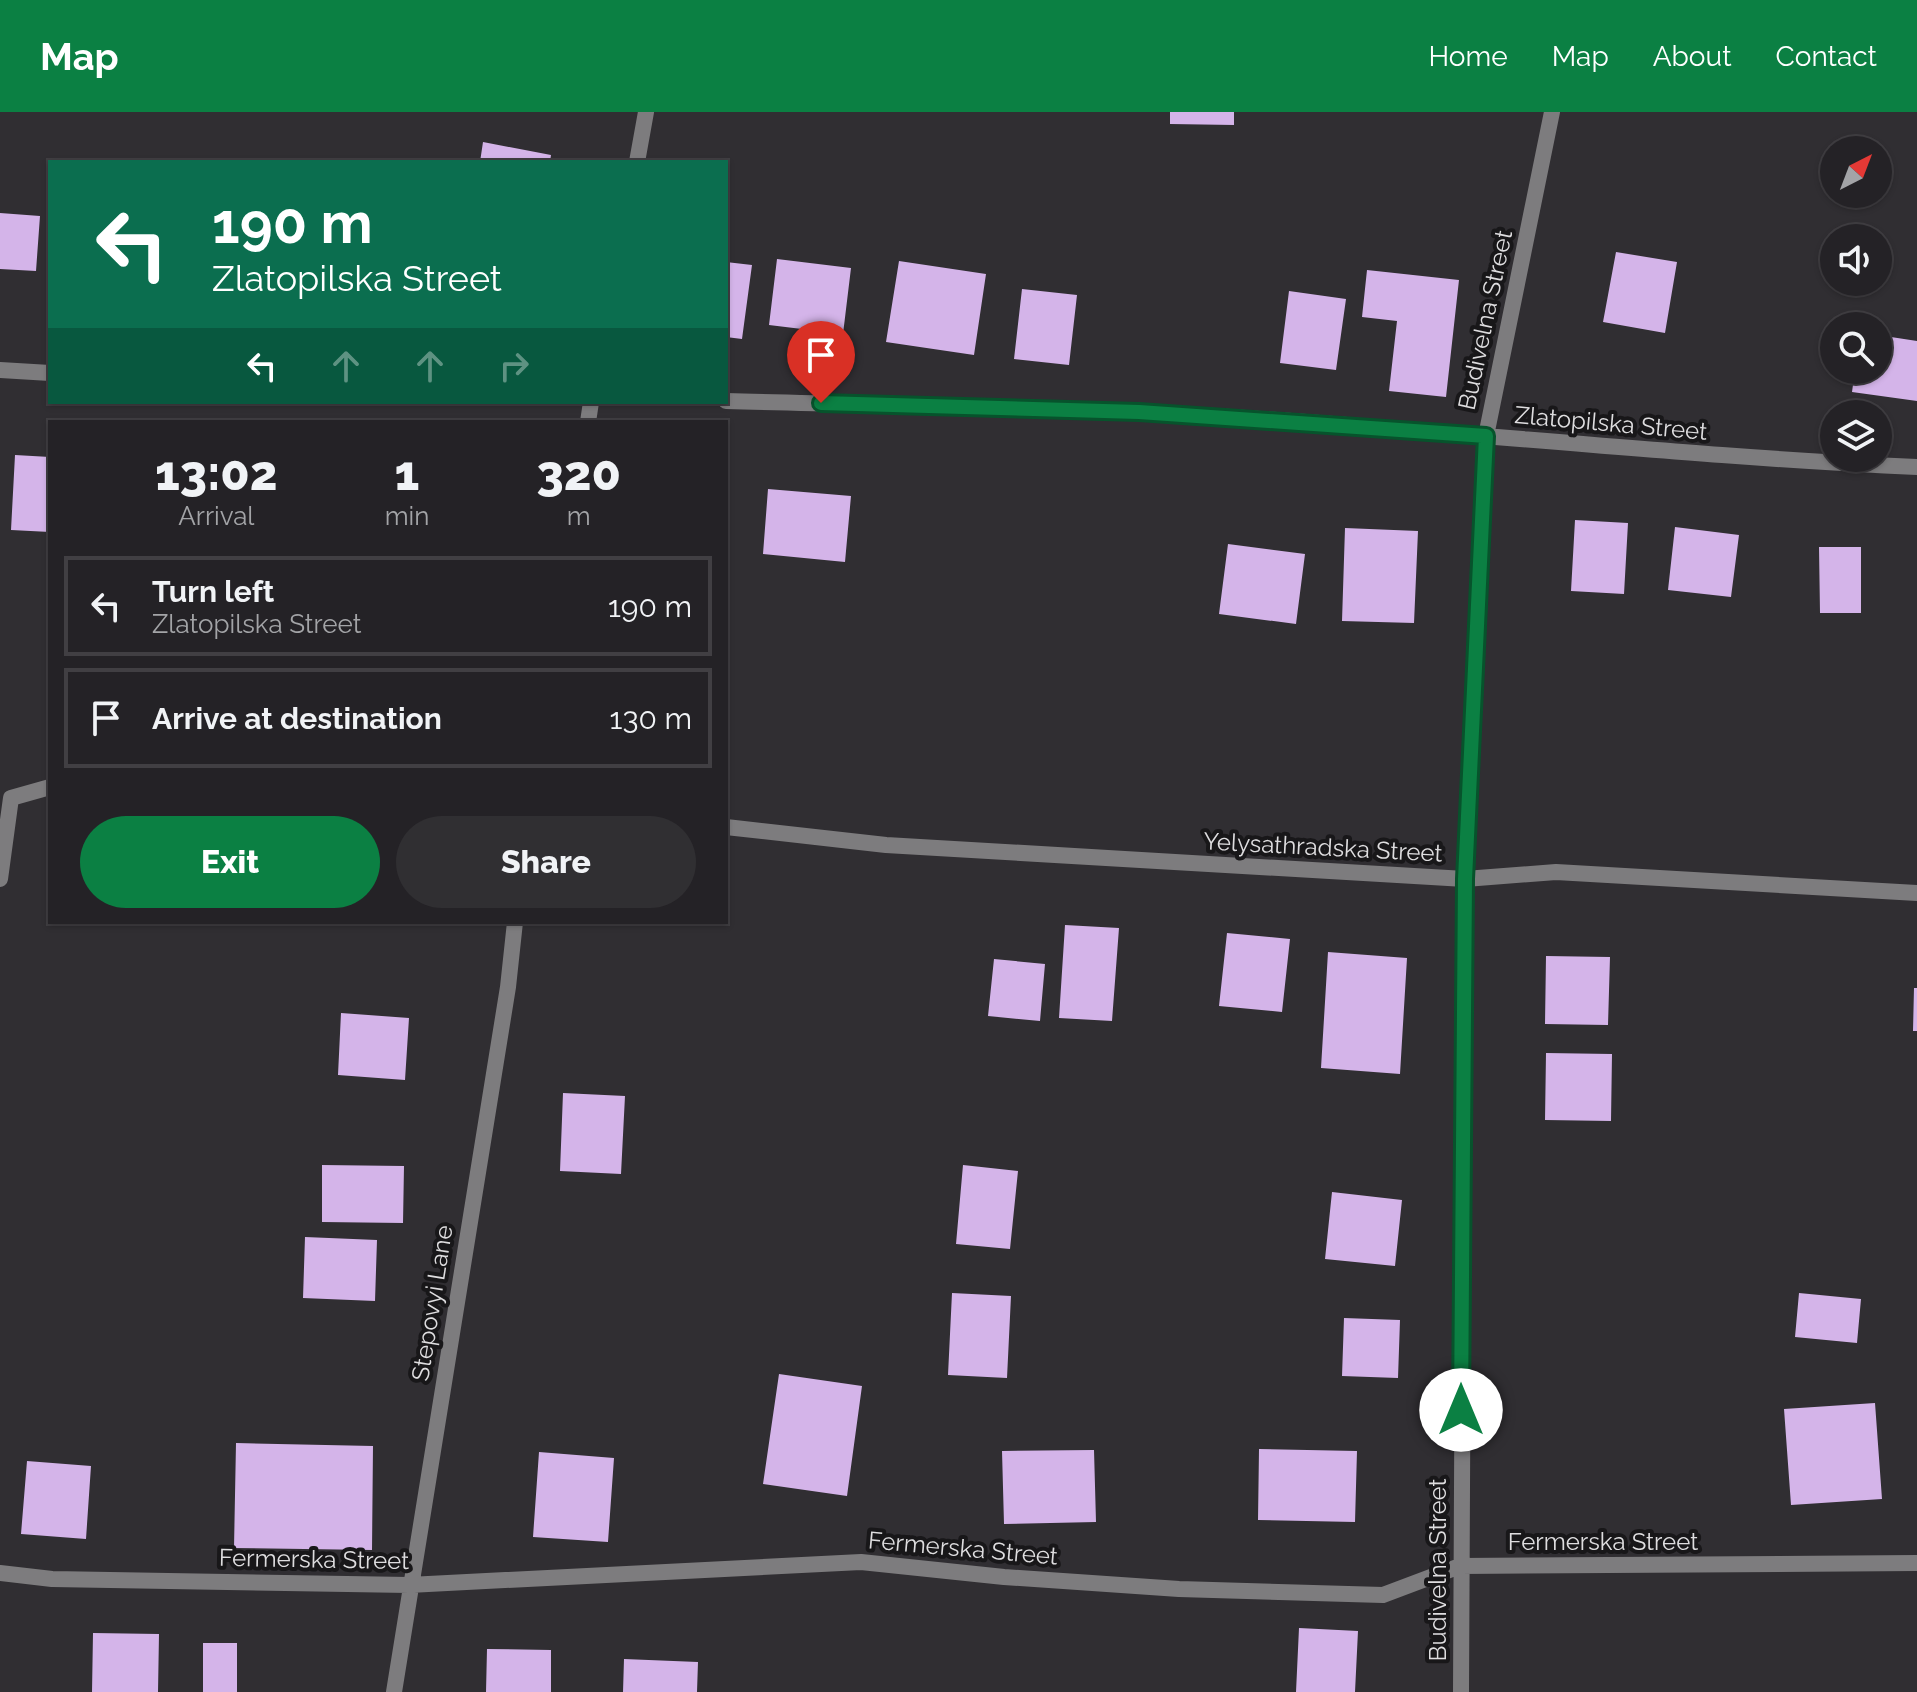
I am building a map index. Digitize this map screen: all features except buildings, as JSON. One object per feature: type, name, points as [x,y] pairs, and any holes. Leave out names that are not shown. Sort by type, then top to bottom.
[{"type":"street","points":[[637,160],[646,112]]},
{"type":"street","name":"Budivelna Street","points":[[1461,1692],[1465,879],[1486,436],[1552,112]]},
{"type":"street","points":[[0,370],[48,373]]},
{"type":"street","name":"Zlatopilska Street","points":[[728,401],[1139,412],[1486,436],[1735,458],[1917,467]]},
{"type":"street","points":[[0,879],[11,798],[48,788]]},
{"type":"street","name":"Yelysathradska Street","points":[[728,827],[886,845],[1465,879],[1556,872],[1917,893]]},
{"type":"street","name":"Stepovyi Lane","points":[[394,1692],[508,987],[515,924]]},
{"type":"street","name":"Fermerska Street","points":[[0,1573],[52,1579],[409,1585],[861,1562],[1004,1577],[1163,1588],[1383,1595],[1460,1566],[1917,1563]]},
{"type":"route","points":[[821,403],[1139,412],[1486,436],[1465,879],[1461,1410]]}]
